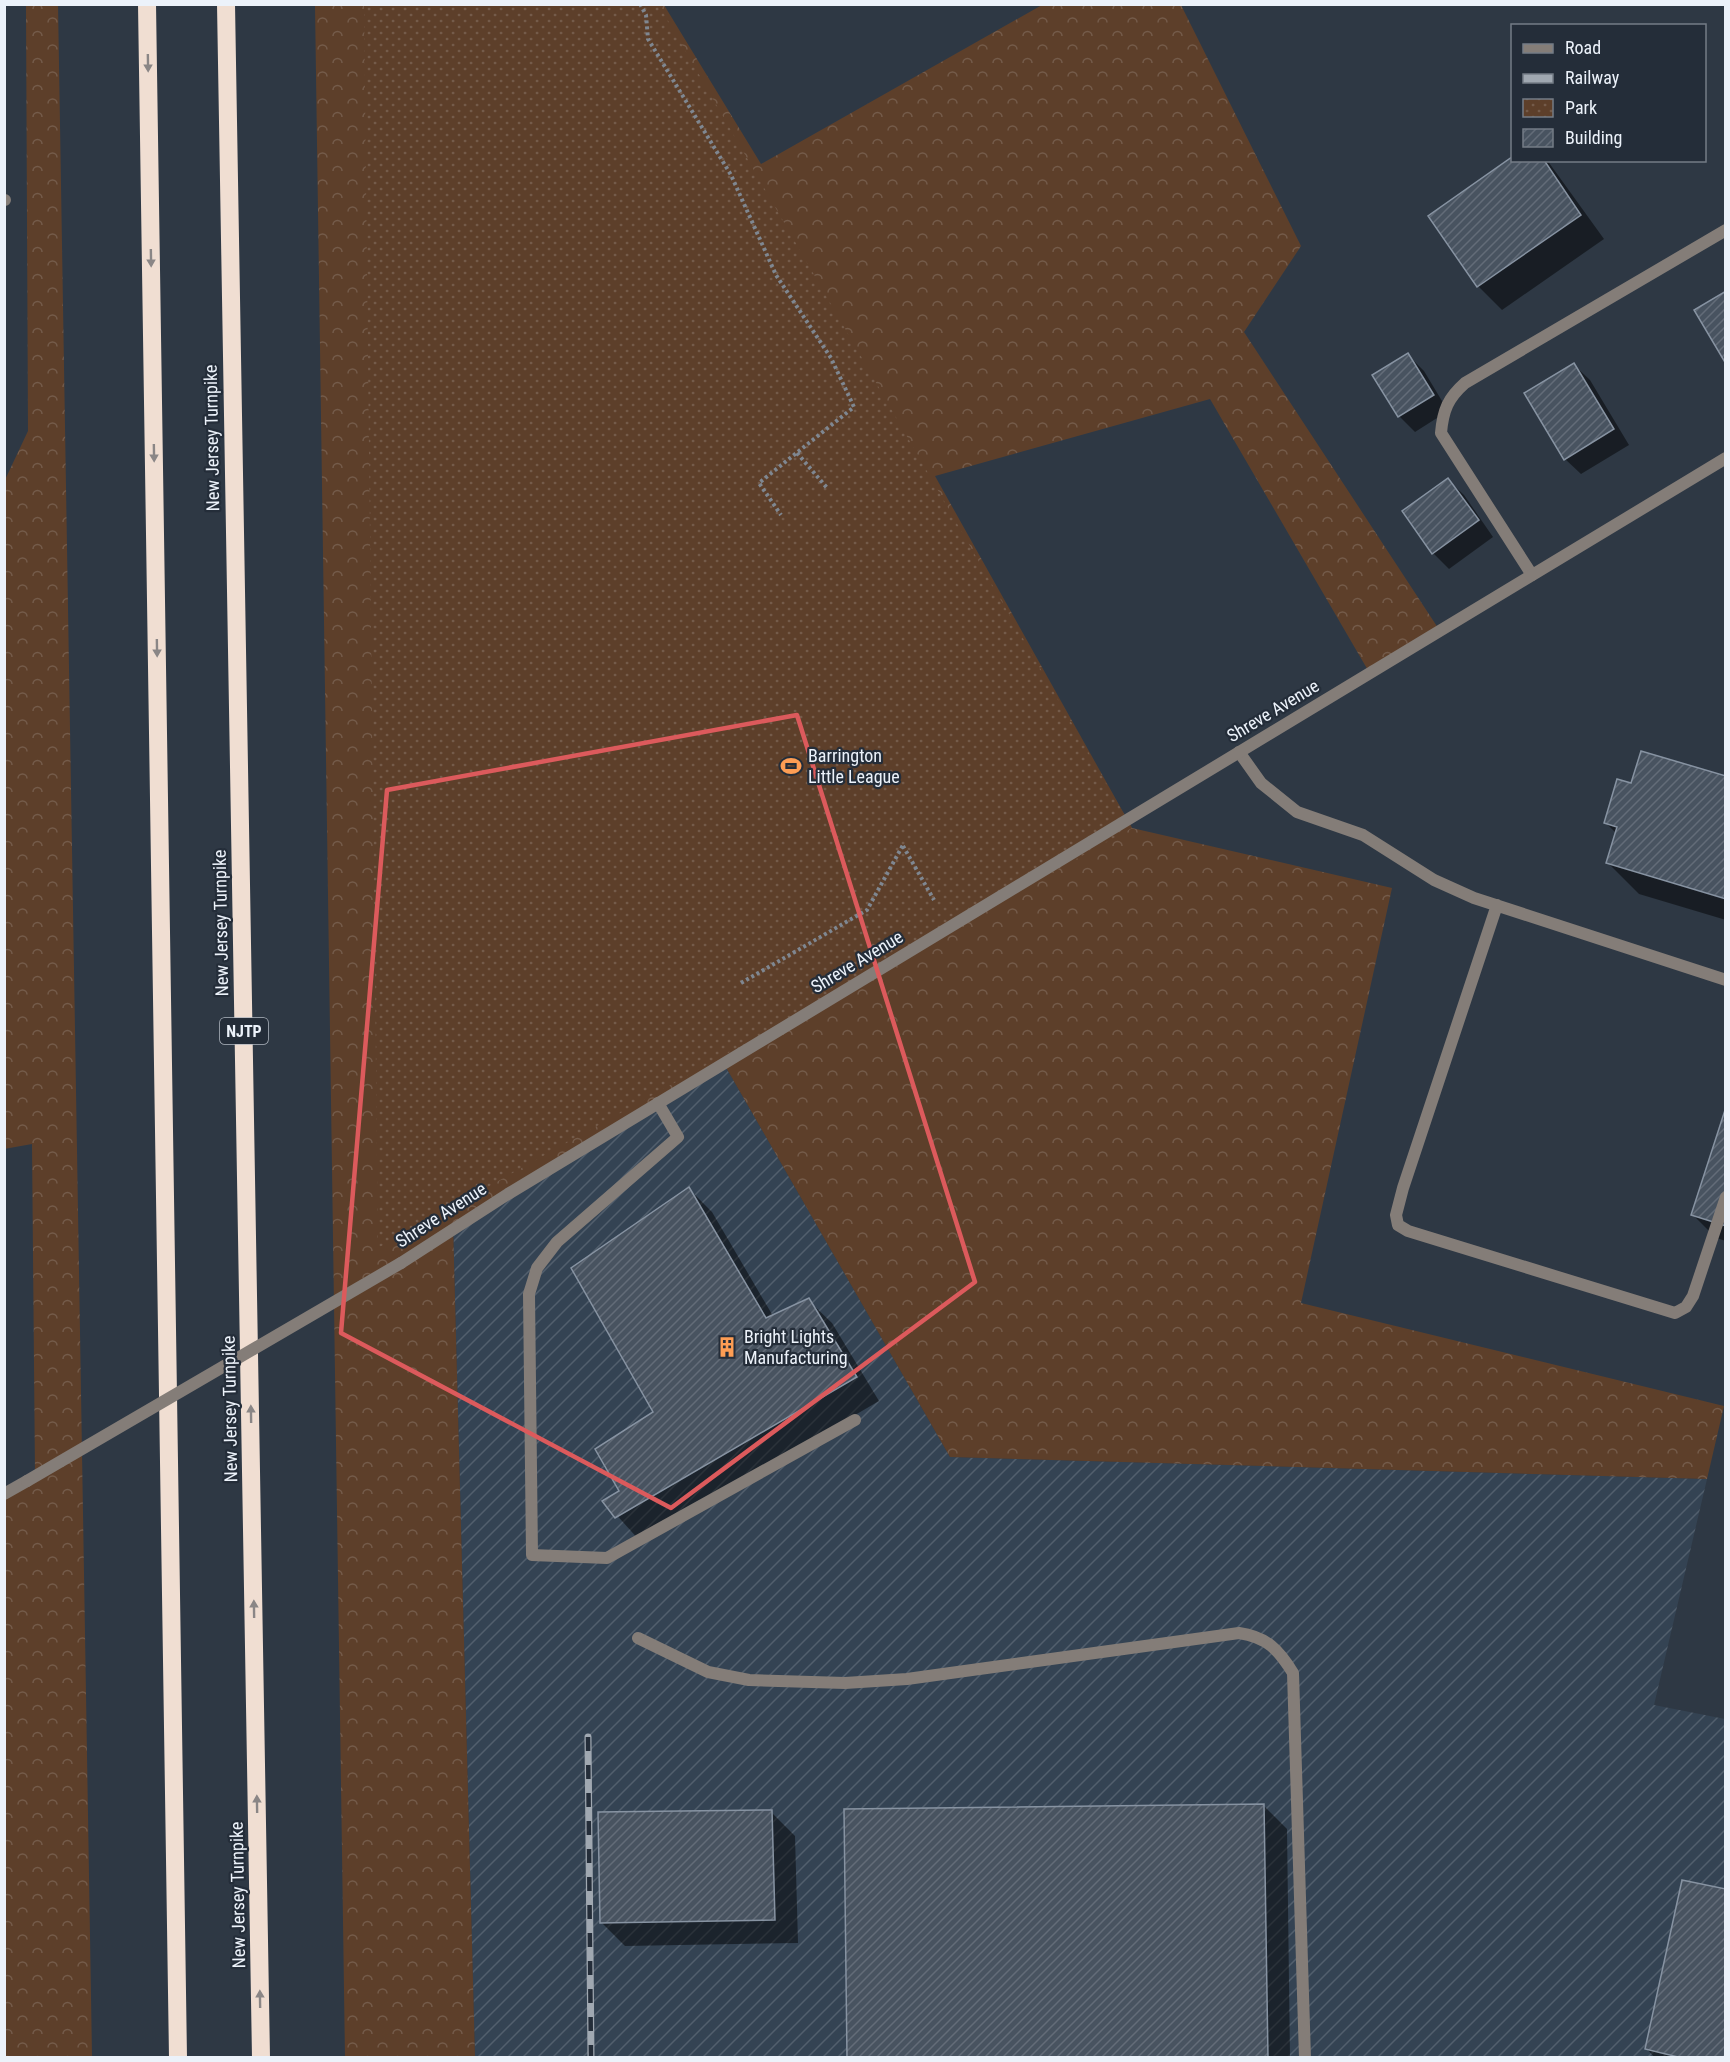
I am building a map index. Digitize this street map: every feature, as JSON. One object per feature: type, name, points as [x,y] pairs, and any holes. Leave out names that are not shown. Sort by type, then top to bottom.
[{"type":"highway","points":[[147,4],[178,2058]]},
{"type":"highway","name":"New Jersey Turnpike","points":[[226,4],[261,2058]]},
{"type":"street","points":[[1532,575],[1441,433],[1443,409],[1452,394],[1465,382],[1725,230]]},
{"type":"street","name":"Shreve Avenue","points":[[4,1494],[401,1263],[658,1103],[1725,458]]},
{"type":"street","points":[[1239,752],[1261,783],[1298,812],[1363,835],[1434,880],[1497,905],[1725,980]]},
{"type":"street","points":[[1497,905],[1403,1188],[1396,1215],[1398,1225],[1408,1231],[1675,1313],[1686,1307],[1693,1296],[1725,1197]]},
{"type":"street","points":[[658,1103],[678,1137],[557,1242],[537,1268],[529,1293],[532,1555],[607,1558],[855,1420]]},
{"type":"street","points":[[638,1638],[708,1672],[748,1680],[845,1683],[907,1679],[1239,1633],[1257,1635],[1272,1645],[1293,1673],[1305,2058]]},
{"type":"path","points":[[640,4],[646,15],[648,39],[731,175],[776,275],[831,358],[854,407],[759,483],[781,515]]},
{"type":"path","points":[[797,453],[828,489]]},
{"type":"path","points":[[741,983],[867,910],[903,845],[934,900]]},
{"type":"highlighted area","points":[[797,715],[975,1282],[671,1508],[341,1333],[387,790]]},
{"type":"shaded area","points":[[724,1064],[950,1457],[1707,1479],[1654,1705],[1725,1719],[1725,2057],[475,2057],[453,1222]]},
{"type":"green space","points":[[58,4],[92,2057],[5,2057],[4,1495],[35,1473],[32,1144],[4,1149],[4,482],[28,431],[26,5]]},
{"type":"green space","points":[[315,5],[664,5],[761,164],[1042,5],[1181,5],[1301,246],[1244,332],[1440,631],[1369,672],[1210,399],[935,476],[1132,828],[1392,888],[1301,1303],[1724,1406],[1707,1479],[950,1457],[724,1064],[453,1223],[475,2057],[345,2057]]},
{"type":"green space","points":[[364,5],[659,5],[1132,828],[378,1248]]},
{"type":"building","points":[[1511,158],[1511,162],[1545,162],[1581,215],[1477,287],[1428,216]]},
{"type":"building","points":[[1726,291],[1726,364],[1694,310]]},
{"type":"building","points":[[1408,353],[1434,395],[1398,417],[1372,375]]},
{"type":"building","points":[[1574,363],[1614,429],[1564,460],[1524,393]]},
{"type":"building","points":[[1448,478],[1479,520],[1432,554],[1402,511]]},
{"type":"building","points":[[1641,751],[1726,776],[1726,899],[1606,863],[1617,827],[1604,823],[1617,779],[1631,783]]},
{"type":"building","points":[[1726,1107],[1726,1226],[1691,1215]]},
{"type":"building","name":"Bright Lights Manufacturing","points":[[689,1187],[766,1318],[809,1298],[857,1377],[615,1518],[602,1501],[619,1491],[595,1449],[653,1412],[571,1268]]},
{"type":"building","points":[[1264,1804],[1268,2058],[847,2058],[844,1809]]},
{"type":"building","points":[[772,1810],[775,1920],[600,1923],[598,1812]]},
{"type":"building","points":[[1682,1880],[1726,1889],[1726,2058],[1682,2058],[1645,2049]]},
{"type":"railway","points":[[588,1737],[591,2058]]},
{"type":"place","name":"Barrington Little League","points":[[791,766]]},
{"type":"place","name":"Bright Lights Manufacturing","points":[[727,1347]]}]
